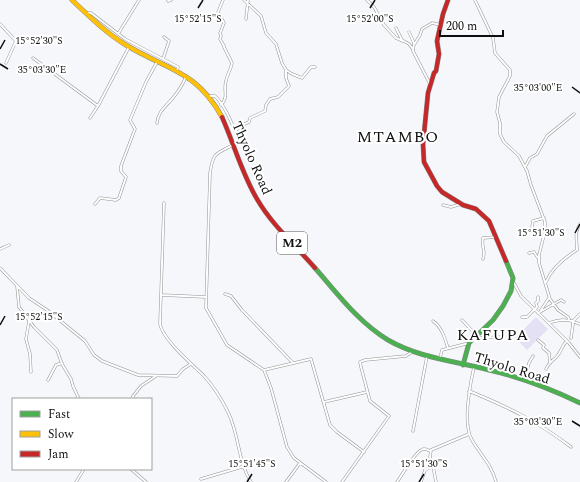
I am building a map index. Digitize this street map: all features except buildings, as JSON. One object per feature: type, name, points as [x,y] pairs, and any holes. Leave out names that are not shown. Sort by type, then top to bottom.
[{"type":"main road","name":"Thyolo Road","points":[[72,0],[102,28],[129,47],[186,76],[197,84],[209,97],[220,114],[256,198],[282,232],[314,266],[352,311],[368,326],[384,337],[412,352],[501,373],[580,403]]},
{"type":"main road","points":[[448,0],[437,41],[439,54],[436,71],[428,93],[423,144],[424,162],[439,189],[462,204],[477,209],[486,218],[496,237],[514,283],[508,299],[489,325],[478,337],[469,343],[463,364]]},
{"type":"street","points":[[118,34],[138,0]]},
{"type":"street","points":[[221,105],[226,98],[225,81],[231,70],[232,63],[227,56],[220,39],[220,33],[224,23],[218,12],[223,0]]},
{"type":"street","points":[[244,0],[248,2],[261,16],[266,33],[277,46],[282,63],[286,70],[302,78],[311,67],[315,67]]},
{"type":"street","points":[[367,0],[374,6],[384,25],[396,38],[409,44],[413,49],[418,63],[430,84]]},
{"type":"street","points":[[475,0],[486,25],[492,34],[495,53],[510,70],[510,76],[499,97],[497,112],[501,135],[504,142],[519,156],[525,167],[544,218],[545,231],[538,259]]},
{"type":"street","points":[[246,19],[248,2]]},
{"type":"street","points":[[86,14],[91,13],[125,40],[178,67],[177,71]]},
{"type":"street","points":[[413,49],[422,29],[432,23],[441,25]]},
{"type":"street","points":[[0,24],[16,41],[6,63]]},
{"type":"street","points":[[396,28],[403,41]]},
{"type":"street","points":[[409,32],[414,45]]},
{"type":"street","points":[[163,59],[169,40],[164,37]]},
{"type":"street","points":[[90,118],[98,106],[129,47]]},
{"type":"street","points":[[33,58],[98,106]]},
{"type":"street","points":[[95,204],[100,198],[116,200],[119,198],[126,177],[121,171],[121,166],[135,129],[130,120],[157,62]]},
{"type":"street","points":[[235,130],[249,122],[250,118],[265,111],[266,105],[270,99],[278,97],[289,86],[286,78],[286,70]]},
{"type":"street","points":[[157,123],[158,116],[164,106],[180,89],[186,76]]},
{"type":"street","points":[[209,97],[212,95],[215,96],[235,130],[238,138]]},
{"type":"street","points":[[525,167],[530,158],[537,154],[547,136],[574,114]]},
{"type":"street","points":[[233,145],[217,152],[214,156],[210,173],[206,310],[227,346],[264,370],[271,388],[288,450],[292,456],[326,482]]},
{"type":"street","points":[[164,203],[161,329],[167,338],[211,385],[228,412],[251,482]]},
{"type":"street","points":[[443,205],[451,207],[462,204]]},
{"type":"street","points":[[532,228],[533,221],[544,218]]},
{"type":"street","points":[[546,282],[558,264],[569,254],[577,250],[575,238],[576,229],[580,224]]},
{"type":"street","points":[[483,259],[485,253],[482,238],[496,237]]},
{"type":"street","points":[[0,249],[9,246]]},
{"type":"street","points":[[529,253],[534,252],[538,259],[546,282],[549,298],[558,310],[568,317],[569,320]]},
{"type":"street","points":[[0,268],[33,301],[47,310],[85,341],[98,358],[142,376],[177,376],[183,369],[191,364]]},
{"type":"street","points":[[514,283],[521,296],[567,341],[580,357]]},
{"type":"street","points":[[17,285],[19,304],[29,321],[57,350],[79,398]]},
{"type":"street","points":[[225,294],[231,296],[242,310],[293,363]]},
{"type":"street","points":[[161,295],[206,297]]},
{"type":"street","points":[[522,317],[527,317],[535,310],[537,307],[536,303],[538,301],[538,297]]},
{"type":"street","points":[[538,313],[549,298]]},
{"type":"street","points":[[540,310],[561,300],[564,302]]},
{"type":"street","points":[[571,338],[573,321],[580,314]]},
{"type":"street","points":[[462,320],[478,337],[502,337]]},
{"type":"street","points":[[549,323],[560,320],[569,320],[580,324]]},
{"type":"street","points":[[29,321],[26,339],[30,354],[31,372]]},
{"type":"street","points":[[433,321],[443,333],[448,348]]},
{"type":"street","points":[[538,340],[544,345],[543,348],[549,353],[550,362]]},
{"type":"street","points":[[546,369],[550,362],[560,353],[562,346],[567,341]]},
{"type":"street","points":[[439,359],[441,351],[469,343]]},
{"type":"street","points":[[342,482],[389,416],[371,402],[367,392],[360,362],[365,360],[406,356],[412,352]]},
{"type":"street","points":[[412,431],[428,356]]},
{"type":"street","points":[[524,381],[529,363],[533,356]]},
{"type":"street","points":[[264,370],[311,359],[330,425],[364,452]]},
{"type":"street","points":[[48,380],[56,365],[62,363]]},
{"type":"street","points":[[474,367],[469,391],[469,434],[488,463],[494,474],[496,482]]},
{"type":"street","points":[[133,398],[135,392],[148,380],[156,376]]},
{"type":"street","points":[[469,391],[536,422],[571,447]]},
{"type":"street","points":[[323,403],[367,392]]},
{"type":"street","points":[[398,482],[409,464],[421,450],[430,450],[469,434]]},
{"type":"street","points":[[430,450],[430,457],[434,466],[436,482]]},
{"type":"street","points":[[286,482],[300,462]]},
{"type":"street","points":[[202,479],[245,466]]},
{"type":"street","points":[[421,482],[425,470],[434,466]]},
{"type":"street","points":[[76,482],[83,470]]},
{"type":"street","points":[[132,470],[146,482]]},
{"type":"shaded area","points":[[536,317],[548,329],[527,350],[515,338]]},
{"type":"traffic: fast","points":[[463,365],[469,343],[493,320],[511,291],[513,278],[506,261]]},
{"type":"traffic: fast","points":[[315,268],[348,307],[367,325],[388,340],[425,355],[512,376],[547,388],[580,403]]},
{"type":"traffic: slow","points":[[72,0],[98,24],[126,45],[191,80],[202,89],[222,117]]},
{"type":"traffic: jam","points":[[448,0],[443,14],[437,41],[439,54],[436,71],[428,93],[423,144],[424,162],[437,186],[442,192],[463,205],[476,209],[489,221],[506,261]]},
{"type":"traffic: jam","points":[[222,117],[242,169],[257,199],[270,218],[315,268]]},
{"type":"district","name":"MTAMBO","points":[[398,137]]},
{"type":"district","name":"KAFUPA","points":[[493,335]]}]
